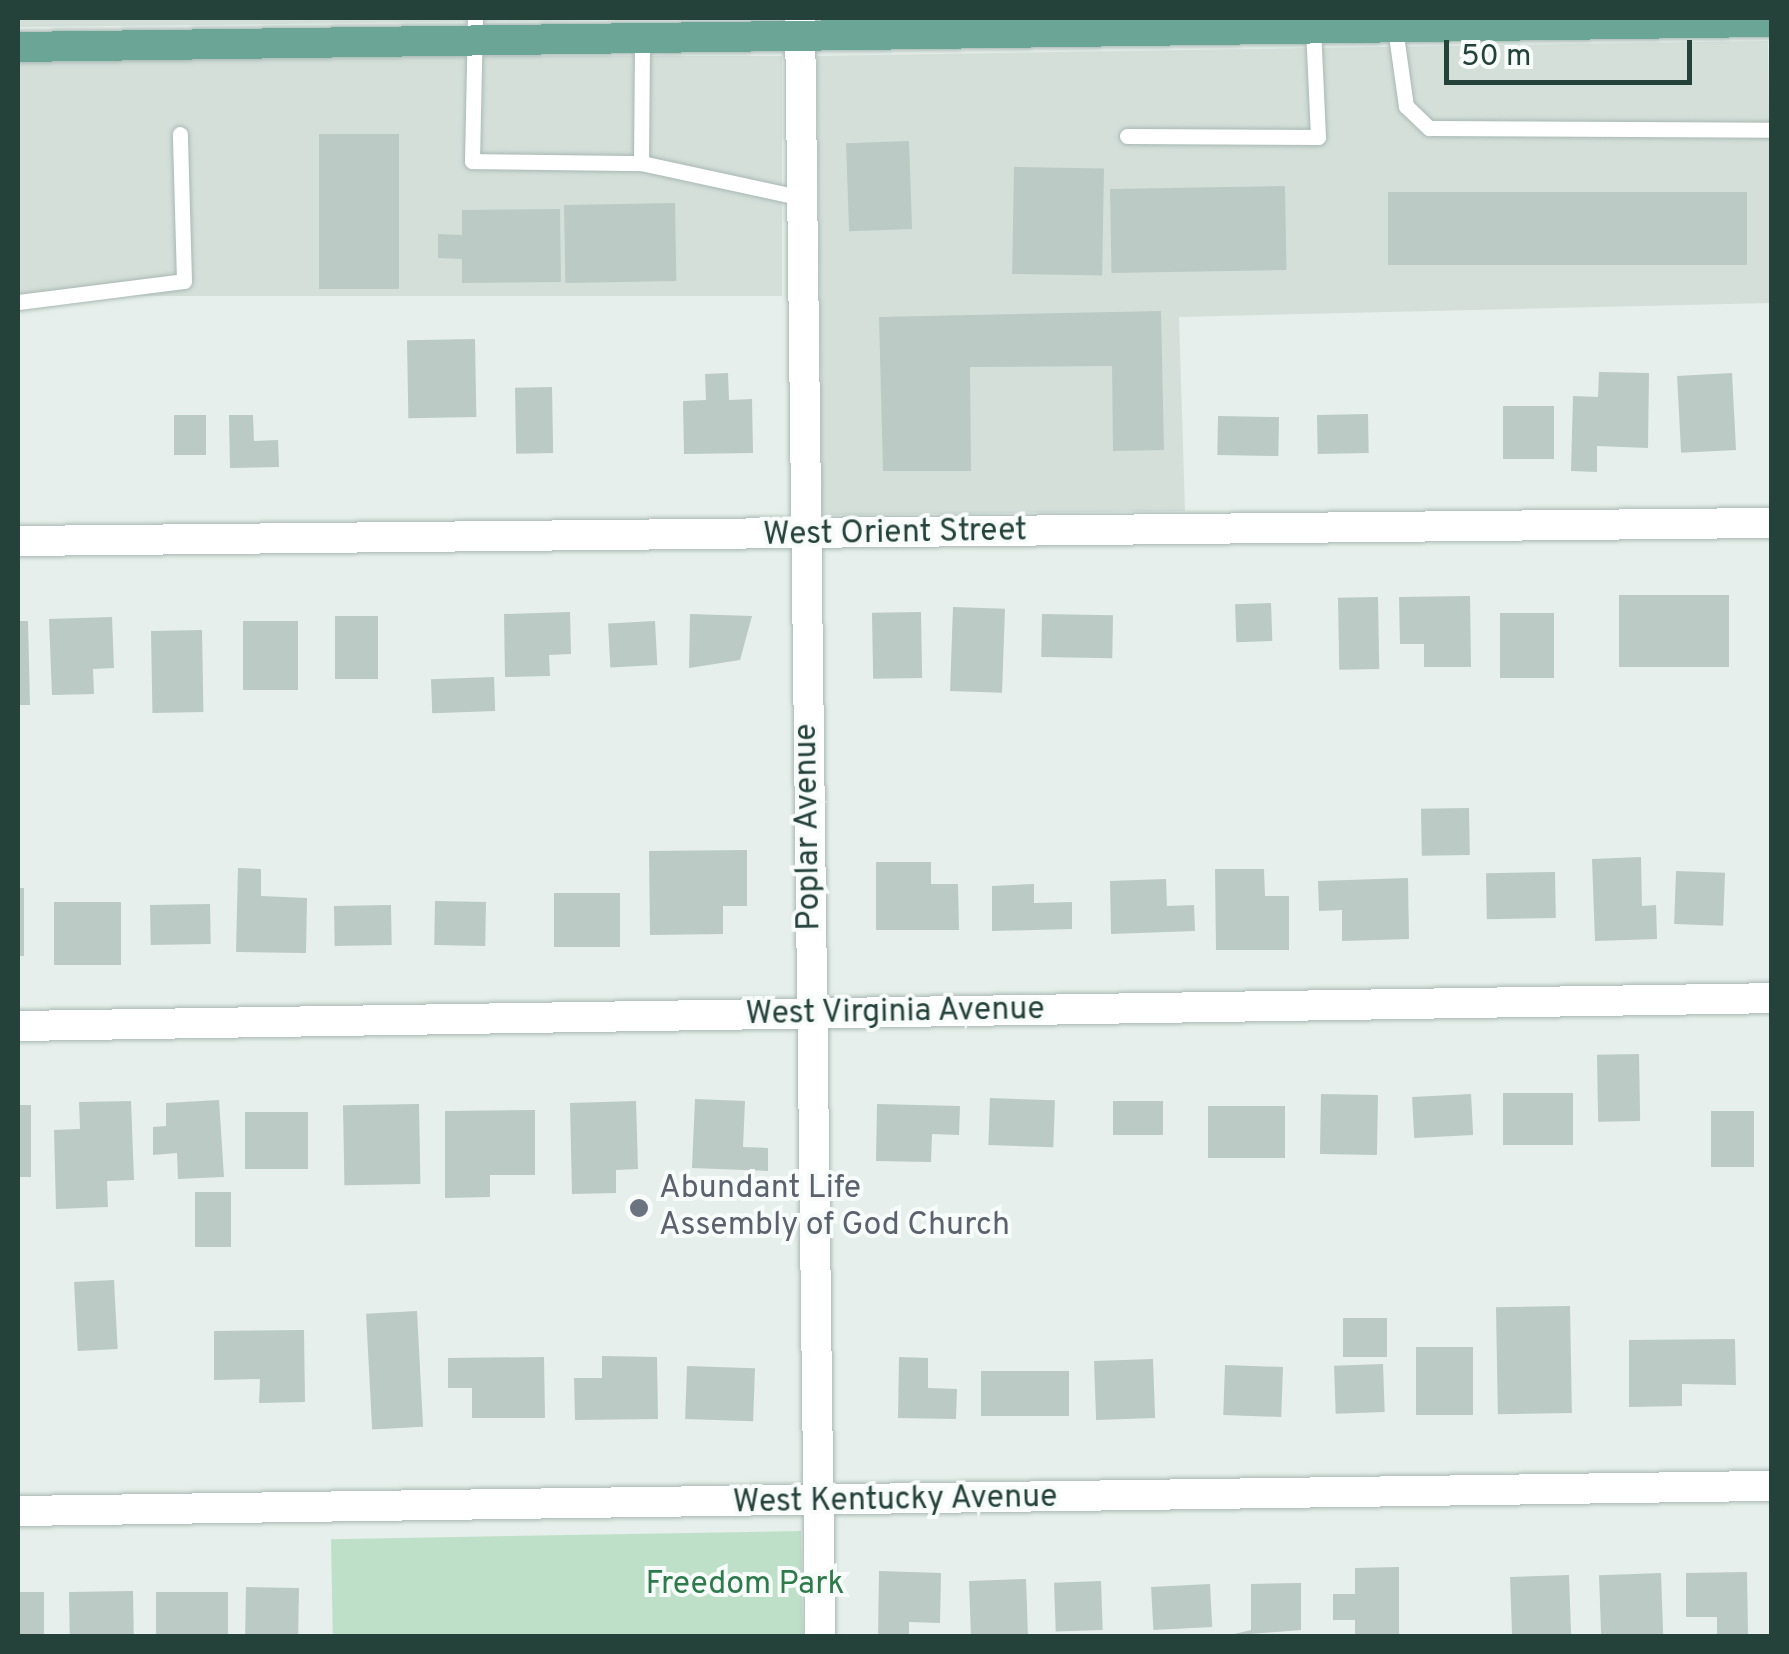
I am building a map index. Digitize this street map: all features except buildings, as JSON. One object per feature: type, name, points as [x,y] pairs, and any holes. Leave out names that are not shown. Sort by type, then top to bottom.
[{"type":"main road","points":[[18,47],[474,30],[642,38],[800,27],[1772,22]]},
{"type":"street","name":"Poplar Avenue","points":[[800,27],[798,197],[820,1636]]},
{"type":"street","name":"West Orient Street","points":[[18,541],[1772,523]]},
{"type":"street","name":"West Virginia Avenue","points":[[18,1026],[1772,998]]},
{"type":"street","name":"West Kentucky Avenue","points":[[18,1511],[1772,1486]]},
{"type":"lane","points":[[1127,136],[1318,137],[1313,24]]},
{"type":"lane","points":[[1406,24],[1406,106],[1430,128],[1772,130]]},
{"type":"lane","points":[[474,30],[472,161],[641,163],[798,197]]},
{"type":"lane","points":[[641,163],[642,38]]},
{"type":"lane","points":[[18,302],[184,281],[180,134]]},
{"type":"shaded area","points":[[18,18],[770,18],[18,27]]},
{"type":"shaded area","points":[[1768,41],[1771,303],[1179,317],[1185,511],[822,515],[817,56]]},
{"type":"shaded area","points":[[18,56],[782,56],[782,296],[18,296]]},
{"type":"green space","name":"Freedom Park","points":[[801,1531],[803,1636],[333,1636],[331,1539]]},
{"type":"place","name":"Abundant Life Assembly of God Church","points":[[639,1208]]}]
